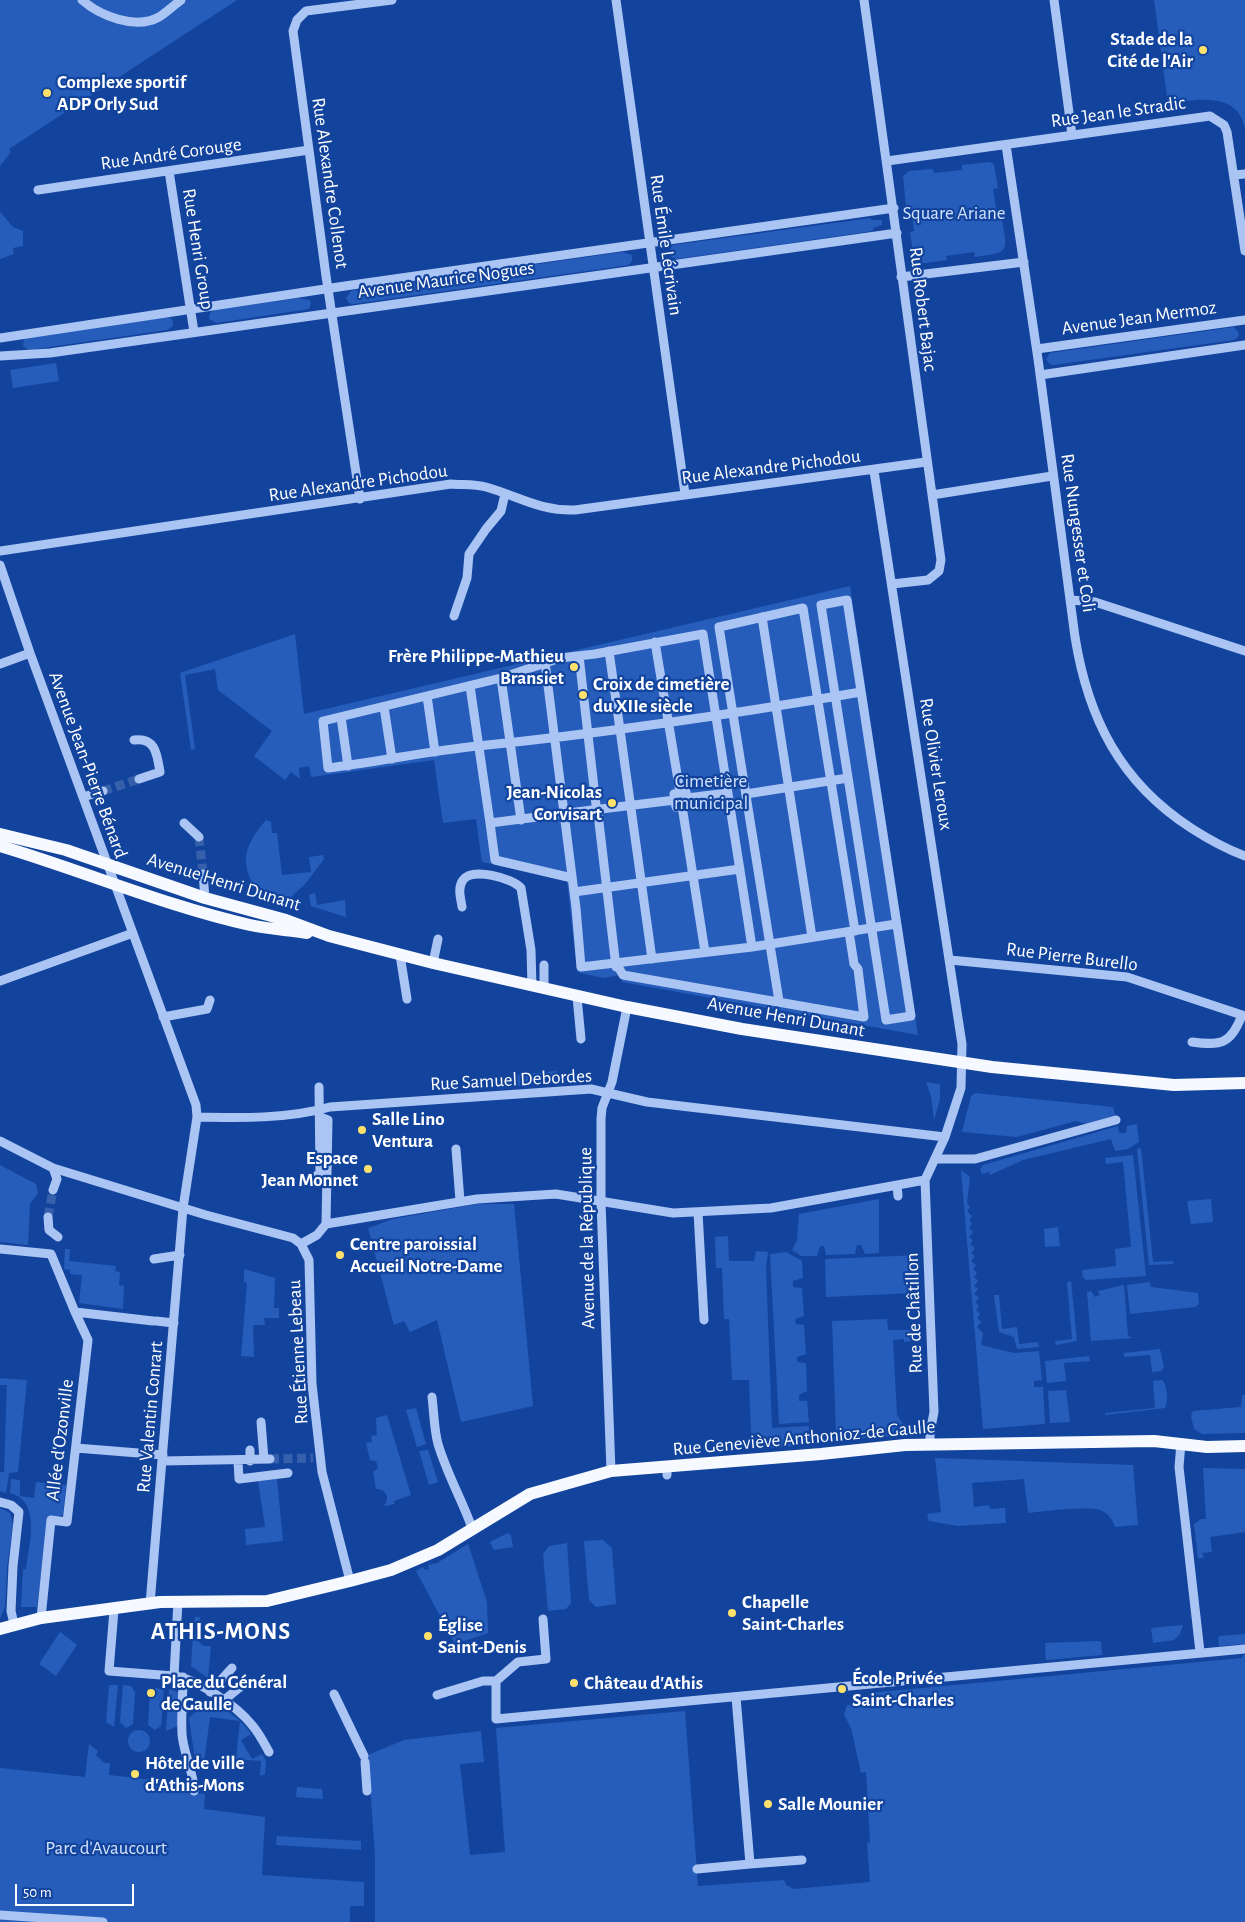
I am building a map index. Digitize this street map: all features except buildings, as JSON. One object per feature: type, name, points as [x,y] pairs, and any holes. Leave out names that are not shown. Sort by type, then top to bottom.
[{"type":"main road","name":"Avenue Henri Dunant","points":[[0,834],[66,850],[205,898],[245,910],[278,917],[329,936],[433,963],[627,1008],[742,1029],[962,1063],[1174,1085],[1245,1083]]},
{"type":"main road","name":"Avenue Henri Dunant","points":[[0,846],[56,862],[150,897],[251,925],[329,936]]},
{"type":"main road","name":"Rue Geneviève Anthonioz-de Gaulle","points":[[0,1629],[41,1618],[178,1601],[249,1603],[350,1581],[391,1570],[426,1555],[520,1499],[611,1471],[667,1472],[904,1445],[1154,1440],[1207,1446],[1245,1446]]},
{"type":"street","points":[[82,0],[89,6],[116,19],[140,22],[158,17],[181,0]]},
{"type":"street","name":"Rue Alexandre Collenot","points":[[360,499],[328,288],[294,31],[297,20],[306,11],[392,0]]},
{"type":"street","name":"Rue Émile Lécrivain","points":[[616,0],[648,243],[685,494]]},
{"type":"street","name":"Rue Robert Bajac","points":[[864,0],[894,208],[926,462],[941,560],[939,570],[928,580],[892,584]]},
{"type":"street","points":[[1054,0],[1072,135]]},
{"type":"street","name":"Rue Jean le Stradic","points":[[887,161],[1210,116],[1224,125],[1227,132],[1245,251]]},
{"type":"street","name":"Rue Nungesser et Coli","points":[[1006,145],[1037,350],[1052,476],[1082,676],[1092,708],[1114,751],[1146,793],[1178,820],[1205,837],[1245,856]]},
{"type":"street","name":"Rue André Corouge","points":[[38,190],[309,150]]},
{"type":"street","name":"Rue Henri Group","points":[[170,171],[194,332]]},
{"type":"street","points":[[1234,175],[1245,174]]},
{"type":"street","name":"Avenue Maurice Nogues","points":[[0,338],[328,288],[894,208]]},
{"type":"street","name":"Avenue Maurice Nogues","points":[[0,356],[50,353],[897,233]]},
{"type":"street","points":[[902,277],[1024,262]]},
{"type":"street","name":"Avenue Jean Mermoz","points":[[1037,350],[1245,320]]},
{"type":"street","points":[[1040,375],[1245,345]]},
{"type":"street","name":"Rue Alexandre Pichodou","points":[[0,551],[451,484],[484,486],[534,506],[555,511],[874,471],[926,462]]},
{"type":"street","name":"Rue Olivier Leroux","points":[[874,471],[950,960],[962,1063],[960,1088],[945,1137],[925,1180]]},
{"type":"street","points":[[932,495],[1052,476]]},
{"type":"street","points":[[454,616],[467,578],[469,554],[501,511],[505,494]]},
{"type":"street","name":"Avenue Jean-Pierre Bénard","points":[[0,565],[30,653],[196,1105],[197,1118]]},
{"type":"street","points":[[847,600],[861,692],[911,1016],[886,1020],[821,604],[847,600]]},
{"type":"street","points":[[1071,600],[1095,602],[1245,651]]},
{"type":"street","points":[[616,963],[623,975],[864,1017],[858,969],[854,964],[852,931],[819,699],[803,608],[719,627],[779,1002]]},
{"type":"street","points":[[762,617],[812,937]]},
{"type":"street","points":[[752,947],[714,715],[703,634],[610,652],[544,662],[501,678],[323,721],[328,768],[479,746],[668,722],[714,715],[734,712],[776,706],[819,699],[835,697],[861,692]]},
{"type":"street","points":[[655,642],[681,797],[688,806],[682,806],[705,952]]},
{"type":"street","points":[[610,652],[652,959]]},
{"type":"street","points":[[0,664],[30,653]]},
{"type":"street","points":[[579,656],[617,976]]},
{"type":"street","points":[[544,662],[574,892],[581,967],[752,947],[896,924]]},
{"type":"street","points":[[501,678],[521,820]]},
{"type":"street","points":[[470,686],[495,860],[572,878]]},
{"type":"street","points":[[427,696],[435,752]]},
{"type":"street","points":[[384,707],[392,759]]},
{"type":"street","points":[[341,717],[348,766]]},
{"type":"street","points":[[134,740],[147,740],[151,742],[156,753],[160,772],[139,780]]},
{"type":"street","points":[[746,794],[848,778]]},
{"type":"street","points":[[83,797],[103,791]]},
{"type":"street","points":[[490,823],[630,806],[681,797],[728,793]]},
{"type":"street","points":[[184,823],[200,837]]},
{"type":"street","points":[[574,892],[740,869]]},
{"type":"street","points":[[203,874],[205,898]]},
{"type":"street","points":[[462,908],[460,891],[462,882],[472,874],[512,880],[521,888],[530,950],[538,988]]},
{"type":"street","points":[[0,981],[133,934]]},
{"type":"street","points":[[433,963],[438,940]]},
{"type":"street","points":[[400,955],[407,999]]},
{"type":"street","name":"Rue Pierre Burello","points":[[950,960],[1127,977],[1243,1015]]},
{"type":"street","points":[[538,988],[544,965]]},
{"type":"street","points":[[577,997],[580,1039]]},
{"type":"street","points":[[163,1017],[207,1009],[210,1000]]},
{"type":"street","name":"Avenue de la République","points":[[611,1471],[601,1202],[601,1119],[627,1008]]},
{"type":"street","points":[[1192,1042],[1212,1045],[1225,1042],[1234,1032],[1243,1015]]},
{"type":"street","points":[[316,1176],[320,1173],[321,1113],[319,1087]]},
{"type":"street","name":"Rue Samuel Debordes","points":[[197,1118],[321,1113],[508,1094],[591,1089],[647,1102],[945,1137]]},
{"type":"street","points":[[0,1141],[53,1168],[184,1208],[293,1238],[301,1244],[317,1235],[326,1224],[328,1120],[321,1113]]},
{"type":"street","name":"Rue Valentin Conrart","points":[[150,1604],[184,1208],[197,1118]]},
{"type":"street","points":[[935,1159],[975,1159],[1116,1120]]},
{"type":"street","points":[[456,1149],[460,1202]]},
{"type":"street","points":[[53,1168],[56,1179],[53,1190]]},
{"type":"street","points":[[326,1224],[460,1202],[556,1194],[673,1213],[771,1208],[925,1180]]},
{"type":"street","name":"Rue de Châtillon","points":[[925,1180],[926,1311],[934,1412],[930,1445]]},
{"type":"street","points":[[896,1185],[898,1196]]},
{"type":"street","points":[[698,1212],[704,1320]]},
{"type":"street","points":[[48,1217],[49,1230],[58,1237]]},
{"type":"street","name":"Rue Étienne Lebeau","points":[[301,1244],[309,1260],[312,1326],[310,1358],[317,1458],[350,1581]]},
{"type":"street","name":"Allée d'Ozonville","points":[[0,1249],[51,1254],[88,1340],[67,1522],[51,1520],[41,1618]]},
{"type":"street","points":[[154,1259],[180,1255]]},
{"type":"street","points":[[75,1312],[174,1323]]},
{"type":"street","points":[[432,1397],[438,1442],[451,1481],[461,1497],[472,1528]]},
{"type":"street","points":[[76,1448],[162,1458],[238,1461],[267,1459],[261,1422]]},
{"type":"street","points":[[1181,1443],[1179,1467],[1200,1652]]},
{"type":"street","points":[[250,1450],[250,1461]]},
{"type":"street","points":[[238,1461],[239,1479],[288,1473]]},
{"type":"street","points":[[0,1502],[11,1505],[19,1512],[13,1566],[11,1611],[14,1624]]},
{"type":"street","points":[[178,1601],[178,1676],[182,1734],[186,1760],[195,1784],[194,1791]]},
{"type":"street","points":[[114,1610],[109,1671],[178,1676],[210,1692],[253,1726],[269,1752]]},
{"type":"street","points":[[437,1695],[483,1681],[496,1681],[518,1662],[546,1658],[543,1619]]},
{"type":"street","points":[[496,1681],[496,1719],[736,1698],[1245,1648]]},
{"type":"street","points":[[210,1692],[232,1668]]},
{"type":"street","points":[[223,1701],[245,1683]]},
{"type":"street","points":[[334,1694],[365,1759],[367,1791]]},
{"type":"street","points":[[736,1698],[750,1864]]},
{"type":"street","points":[[697,1869],[802,1860]]},
{"type":"street","points":[[0,1915],[103,1922]]},
{"type":"green space","name":"Complexe sportif ADP Orly Sud","points":[[0,0],[237,0],[9,149],[11,152],[0,166]]},
{"type":"green space","name":"Stade de la Cité de l'Air","points":[[1154,0],[1245,0],[1245,130],[1241,117],[1235,109],[1226,103],[1215,100],[1191,100],[1168,104]]},
{"type":"green space","name":"Square Ariane","points":[[990,162],[994,164],[998,188],[993,189],[998,221],[1002,220],[1005,239],[1004,249],[994,254],[975,257],[974,252],[946,256],[947,260],[919,264],[914,258],[910,232],[914,231],[911,207],[906,207],[903,176],[909,171],[933,169],[934,173],[962,170],[962,165]]},
{"type":"green space","points":[[0,212],[13,227],[23,231],[23,246],[13,248],[14,254],[0,259]]},
{"type":"green space","points":[[871,218],[871,220],[882,220],[882,225],[873,228],[873,231],[677,259],[671,257],[668,253],[673,245]]},
{"type":"green space","points":[[622,252],[632,255],[632,261],[629,265],[353,304],[349,303],[346,298],[351,291]]},
{"type":"green space","points":[[299,298],[309,300],[311,303],[309,309],[216,323],[209,319],[210,313],[215,310]]},
{"type":"green space","points":[[166,317],[171,318],[173,321],[173,326],[167,330],[29,350],[23,346],[24,338]]},
{"type":"green space","points":[[1234,327],[1239,333],[1238,337],[1234,340],[1054,365],[1050,364],[1046,359],[1050,353]]},
{"type":"green space","points":[[56,363],[59,381],[13,388],[10,370]]},
{"type":"green space","name":"Cimetière municipal","points":[[850,586],[918,1035],[622,982],[621,975],[603,978],[577,972],[567,881],[482,862],[476,819],[443,823],[434,760],[311,777],[309,766],[299,768],[300,779],[291,772],[285,780],[254,756],[272,731],[218,690],[215,669],[185,675],[195,749],[191,750],[180,673],[295,634],[304,714]]},
{"type":"green space","points":[[266,820],[271,822],[272,833],[277,833],[282,875],[311,872],[309,857],[323,855],[324,859],[306,883],[289,899],[257,891],[248,871],[246,854],[253,838]]},
{"type":"green space","points":[[315,893],[317,905],[345,900],[346,917],[311,906],[309,895]]},
{"type":"green space","points":[[557,1071],[559,1082],[518,1086],[516,1075]]},
{"type":"green space","points":[[926,1082],[940,1084],[940,1099],[934,1120],[931,1096]]},
{"type":"green space","points":[[975,1093],[1113,1107],[1116,1119],[1087,1124],[1076,1121],[1017,1137],[962,1132],[971,1096]]},
{"type":"green space","points":[[1137,1124],[1139,1142],[1128,1149],[1115,1151],[1111,1139],[1023,1160],[990,1175],[989,1172],[982,1174],[980,1169],[983,1165],[1118,1126],[1119,1133],[1126,1133],[1127,1126]]},
{"type":"green space","points":[[1141,1148],[1153,1262],[1173,1261],[1173,1264],[1149,1265],[1137,1149]]},
{"type":"green space","points":[[1133,1155],[1146,1276],[1086,1280],[1083,1277],[1082,1270],[1116,1266],[1115,1249],[1131,1247],[1123,1162],[1106,1164],[1105,1158]]},
{"type":"green space","points":[[0,1165],[36,1184],[38,1193],[30,1204],[28,1245],[0,1242]]},
{"type":"green space","points":[[961,1170],[970,1177],[967,1203],[970,1207],[967,1211],[972,1216],[969,1220],[972,1223],[969,1228],[973,1232],[969,1237],[973,1240],[970,1244],[975,1248],[971,1253],[975,1256],[971,1261],[976,1265],[973,1269],[977,1273],[974,1277],[978,1281],[974,1286],[978,1289],[974,1294],[979,1298],[975,1302],[979,1306],[976,1310],[980,1314],[977,1318],[981,1322],[977,1327],[983,1333],[981,1345],[1014,1353],[1039,1351],[1042,1380],[1034,1381],[1034,1387],[1043,1387],[1045,1424],[983,1429]]},
{"type":"green space","points":[[879,1199],[879,1253],[865,1254],[861,1245],[857,1245],[855,1254],[826,1255],[824,1246],[820,1246],[817,1256],[801,1256],[792,1250],[797,1240],[799,1214]]},
{"type":"green space","points":[[1211,1199],[1213,1222],[1191,1224],[1187,1201]]},
{"type":"green space","points":[[477,1204],[514,1204],[533,1406],[461,1422],[437,1320],[410,1332],[404,1321],[394,1325],[368,1228],[393,1219]]},
{"type":"green space","points":[[1058,1227],[1060,1246],[1045,1247],[1044,1229]]},
{"type":"green space","points":[[728,1236],[729,1261],[754,1261],[756,1251],[768,1252],[766,1268],[772,1428],[809,1426],[809,1434],[796,1435],[796,1446],[758,1449],[757,1434],[751,1433],[749,1380],[732,1380],[729,1319],[724,1319],[722,1268],[716,1268],[715,1237]]},
{"type":"green space","points":[[65,1249],[70,1249],[69,1261],[116,1266],[115,1271],[120,1272],[119,1285],[124,1286],[123,1309],[79,1303],[82,1275],[70,1274],[70,1270],[64,1269]]},
{"type":"green space","points":[[786,1252],[802,1261],[803,1278],[793,1281],[793,1287],[802,1288],[804,1316],[795,1319],[796,1324],[804,1325],[806,1354],[797,1357],[797,1362],[806,1363],[807,1391],[799,1395],[799,1401],[807,1401],[809,1422],[779,1424],[770,1254]]},
{"type":"green space","points":[[919,1255],[921,1304],[915,1305],[914,1293],[826,1297],[825,1259]]},
{"type":"green space","points":[[244,1269],[275,1278],[274,1308],[279,1308],[279,1318],[264,1318],[265,1325],[253,1325],[254,1357],[241,1356],[247,1283],[244,1282]]},
{"type":"green space","points":[[1071,1281],[1077,1341],[1056,1345],[1055,1341],[1072,1339],[1067,1282]]},
{"type":"green space","points":[[1150,1282],[1151,1287],[1198,1293],[1199,1304],[1195,1307],[1130,1314],[1127,1285]]},
{"type":"green space","points":[[1124,1285],[1128,1336],[1132,1338],[1091,1341],[1087,1292],[1091,1291],[1095,1297],[1100,1295],[1098,1291]]},
{"type":"green space","points":[[994,1295],[999,1295],[1002,1329],[1017,1327],[1019,1344],[1038,1342],[1039,1347],[1017,1349],[1014,1337],[999,1332]]},
{"type":"green space","points":[[887,1319],[888,1330],[911,1330],[912,1341],[904,1342],[904,1339],[893,1340],[897,1415],[905,1427],[896,1436],[826,1440],[827,1436],[836,1432],[832,1321]]},
{"type":"green space","points":[[1160,1349],[1164,1367],[1161,1371],[1152,1372],[1150,1355],[1124,1357],[1124,1353]]},
{"type":"green space","points":[[1089,1356],[1090,1361],[1064,1363],[1066,1381],[1047,1383],[1045,1361]]},
{"type":"green space","points":[[0,1378],[27,1380],[18,1472],[9,1473],[6,1493],[0,1491],[0,1472],[4,1472],[7,1385],[0,1385]]},
{"type":"green space","points":[[1162,1380],[1167,1394],[1165,1408],[1105,1415],[1105,1413],[1155,1408],[1153,1381]]},
{"type":"green space","points":[[1066,1390],[1070,1422],[1050,1423],[1048,1391]]},
{"type":"green space","points":[[1242,1395],[1245,1395],[1245,1433],[1202,1434],[1194,1429],[1191,1416],[1193,1411],[1241,1407]]},
{"type":"green space","points":[[416,1408],[426,1444],[417,1447],[406,1410]]},
{"type":"green space","points":[[387,1415],[411,1495],[394,1501],[395,1504],[384,1506],[387,1497],[385,1492],[376,1489],[373,1472],[378,1468],[376,1461],[370,1460],[366,1443],[372,1442],[371,1436],[377,1435],[376,1418]]},
{"type":"green space","points":[[428,1450],[438,1482],[429,1485],[419,1451]]},
{"type":"green space","points":[[935,1458],[1133,1465],[1138,1525],[1115,1527],[1108,1515],[1103,1511],[1085,1508],[1028,1513],[1024,1479],[972,1483],[974,1507],[989,1505],[990,1509],[1005,1508],[1006,1523],[958,1526],[929,1521],[927,1514],[941,1512]]},
{"type":"green space","points":[[1203,1468],[1245,1469],[1245,1532],[1210,1537],[1212,1552],[1202,1553],[1204,1558],[1198,1558],[1194,1524],[1201,1519],[1206,1519]]},
{"type":"green space","points":[[11,1479],[20,1480],[20,1496],[34,1498],[36,1482],[66,1485],[63,1515],[48,1519],[37,1607],[21,1607],[23,1569],[26,1569],[31,1525],[30,1514],[26,1505],[20,1498],[10,1493]]},
{"type":"green space","points":[[277,1479],[283,1541],[246,1545],[245,1529],[265,1527],[258,1481]]},
{"type":"green space","points":[[0,1508],[10,1513],[13,1524],[7,1568],[5,1607],[0,1619]]},
{"type":"green space","points":[[508,1533],[511,1535],[513,1547],[494,1550],[490,1542]]},
{"type":"green space","points":[[603,1540],[612,1548],[616,1604],[596,1607],[589,1600],[584,1541]]},
{"type":"green space","points":[[567,1543],[571,1603],[566,1609],[548,1611],[543,1554],[549,1546]]},
{"type":"green space","points":[[468,1544],[487,1602],[488,1633],[455,1644],[416,1571],[423,1567],[425,1570],[429,1569],[428,1565],[437,1563]]},
{"type":"green space","points":[[195,1617],[200,1617],[199,1642],[203,1646],[211,1646],[208,1678],[191,1666],[193,1633],[197,1633],[198,1629],[194,1629]]},
{"type":"green space","points":[[1183,1625],[1180,1634],[1174,1640],[1153,1643],[1151,1628]]},
{"type":"green space","points":[[60,1632],[77,1645],[56,1676],[39,1664]]},
{"type":"green space","points":[[1245,1634],[1245,1644],[1219,1646],[1218,1638],[1220,1636]]},
{"type":"green space","points":[[1101,1642],[1102,1655],[1046,1660],[1045,1643]]},
{"type":"green space","points":[[1245,1655],[1245,1922],[375,1922],[375,1857],[368,1755],[404,1740],[481,1731],[484,1762],[460,1764],[470,1855],[505,1852],[496,1728],[685,1711],[698,1886],[784,1880],[786,1885],[794,1889],[870,1882],[867,1843],[870,1842],[866,1772],[861,1773],[851,1728],[844,1715],[847,1705],[870,1703],[869,1693],[1242,1658]]},
{"type":"green space","points":[[109,1685],[118,1685],[114,1727],[106,1722]]},
{"type":"green space","points":[[123,1685],[131,1686],[135,1692],[133,1724],[126,1728],[120,1722]]},
{"type":"green space","points":[[155,1688],[164,1689],[161,1726],[155,1730],[148,1725],[150,1693]]},
{"type":"green space","points":[[169,1689],[178,1692],[178,1726],[166,1731]]},
{"type":"green space","points":[[210,1699],[240,1721],[210,1717],[203,1770],[196,1767],[189,1718]]},
{"type":"green space","points":[[240,1721],[251,1734],[241,1740],[252,1759],[262,1754],[266,1761],[265,1774],[260,1776],[261,1761],[236,1759]]},
{"type":"green space","points":[[139,1730],[147,1733],[150,1741],[147,1749],[139,1752],[131,1749],[128,1741],[131,1733]]},
{"type":"green space","name":"Parc d'Avaucourt","points":[[89,1744],[98,1751],[96,1755],[104,1763],[110,1763],[109,1775],[163,1781],[162,1790],[205,1794],[204,1809],[265,1817],[262,1875],[364,1882],[364,1906],[350,1906],[350,1922],[0,1922],[0,1768],[85,1777]]},
{"type":"green space","points":[[297,1787],[322,1789],[323,1799],[296,1797]]},
{"type":"green space","points":[[277,1836],[361,1841],[361,1850],[276,1845]]},
{"type":"tunnel","points":[[103,791],[139,779]]},
{"type":"tunnel","points":[[199,837],[203,874]]},
{"type":"tunnel","points":[[48,1217],[53,1190]]},
{"type":"tunnel","points":[[270,1459],[313,1458]]},
{"type":"place","name":"Stade de la Cité de l'Air","points":[[1203,50]]},
{"type":"place","name":"Complexe sportif ADP Orly Sud","points":[[47,93]]},
{"type":"place","name":"Frère Philippe-Mathieu Bransiet","points":[[574,667]]},
{"type":"place","name":"Croix de cimetière du XIIe siècle","points":[[583,695]]},
{"type":"place","name":"Jean-Nicolas Corvisart","points":[[612,803]]},
{"type":"place","name":"Salle Lino Ventura","points":[[362,1130]]},
{"type":"place","name":"Espace Jean Monnet","points":[[368,1169]]},
{"type":"place","name":"Centre paroissial Accueil Notre-Dame","points":[[340,1255]]},
{"type":"place","name":"Chapelle Saint-Charles","points":[[732,1613]]},
{"type":"place","name":"Église Saint-Denis","points":[[428,1636]]},
{"type":"place","name":"Château d'Athis","points":[[574,1683]]},
{"type":"place","name":"École Privée Saint-Charles","points":[[842,1689]]},
{"type":"place","name":"Place du Général de Gaulle","points":[[151,1693]]},
{"type":"place","name":"Hôtel de ville d'Athis-Mons","points":[[135,1774]]},
{"type":"place","name":"Salle Mounier","points":[[768,1804]]},
{"type":"district","name":"ATHIS-MONS","points":[[221,1632]]}]
